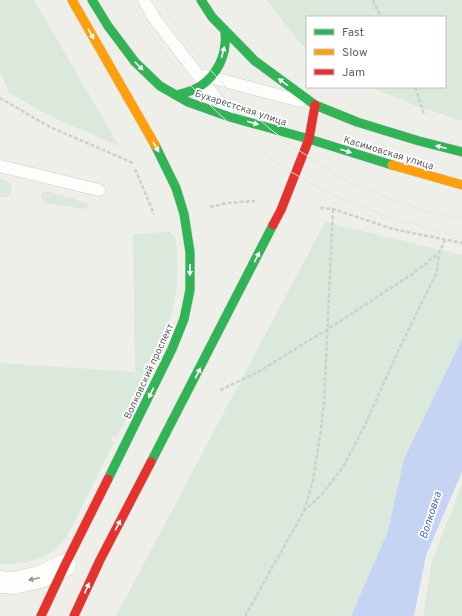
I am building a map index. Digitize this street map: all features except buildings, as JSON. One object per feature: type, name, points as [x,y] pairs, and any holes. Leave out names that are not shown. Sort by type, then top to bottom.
[{"type":"street","name":"Волковский проспект","points":[[41,616],[172,350],[184,319],[190,290],[190,252],[184,214],[176,188],[163,159],[72,0]]},
{"type":"street","name":"Бухарестская улица","points":[[92,0],[108,26],[135,62],[160,86],[188,102],[230,117],[309,139]]},
{"type":"street","points":[[74,616],[100,560],[281,210],[309,139],[315,104],[255,61],[212,17],[201,0]]},
{"type":"street","points":[[177,95],[194,89],[221,60],[225,46],[225,31]]},
{"type":"street","name":"Касимовская улица","points":[[315,104],[364,124],[419,141],[462,152]]},
{"type":"street","name":"Касимовская улица","points":[[309,139],[410,171],[462,185]]},
{"type":"street","points":[[0,582],[14,583],[40,577],[65,565]]},
{"type":"lane","points":[[144,0],[154,18],[204,78],[230,117]]},
{"type":"lane","points":[[204,78],[315,104]]},
{"type":"lane","points":[[0,166],[99,190]]},
{"type":"path","points":[[373,0],[381,16]]},
{"type":"path","points":[[415,88],[426,120]]},
{"type":"path","points":[[0,98],[50,127],[133,163],[155,216]]},
{"type":"path","points":[[205,208],[227,203],[256,201]]},
{"type":"path","points":[[320,208],[333,209],[392,229],[462,243]]},
{"type":"path","points":[[245,616],[304,511],[312,480],[320,436],[324,402],[333,209]]},
{"type":"path","points":[[304,511],[323,493],[343,467],[364,427],[401,344],[437,272],[439,253],[445,240]]},
{"type":"path","points":[[220,390],[258,372],[328,329],[411,275],[439,253]]},
{"type":"green space","points":[[0,0],[34,0],[119,146],[52,117],[9,93],[0,71]]},
{"type":"green space","points":[[266,0],[462,0],[462,121],[419,107],[372,88],[446,88],[446,16],[306,16],[306,47],[301,44]]},
{"type":"green space","points":[[0,179],[11,184],[12,186],[11,192],[7,197],[0,197]]},
{"type":"green space","points":[[46,191],[88,203],[89,205],[85,209],[45,203],[41,194]]},
{"type":"green space","points":[[325,222],[462,255],[462,339],[404,459],[388,531],[351,616],[116,616]]},
{"type":"green space","points":[[169,232],[175,236],[177,253],[177,282],[169,323],[145,381],[117,437],[113,436],[111,441],[114,442],[70,530],[62,543],[50,553],[42,557],[16,564],[0,563],[0,363],[135,372],[133,234]]},
{"type":"green space","points":[[462,485],[462,616],[423,616],[432,560]]},
{"type":"water","name":"Волковка","points":[[462,339],[462,472],[426,555],[414,616],[351,616],[388,531],[404,459]]},
{"type":"tram line","points":[[130,0],[151,33],[184,79],[217,112],[260,151],[284,168],[336,197],[378,213],[425,228],[462,236]]},
{"type":"tram line","points":[[161,0],[172,19],[204,63],[237,99],[269,128],[295,148],[347,181],[425,211],[462,219]]},
{"type":"traffic: fast","points":[[92,0],[108,26],[135,62],[160,86],[188,102],[230,117],[309,139],[392,165]]},
{"type":"traffic: fast","points":[[201,0],[212,17],[255,61],[315,105],[357,122],[419,141],[462,152]]},
{"type":"traffic: fast","points":[[177,95],[201,86],[212,76],[222,58],[224,51],[225,31]]},
{"type":"traffic: fast","points":[[108,479],[172,349],[184,319],[190,290],[190,252],[184,214],[176,188],[155,145]]},
{"type":"traffic: fast","points":[[151,462],[273,225]]},
{"type":"traffic: slow","points":[[72,0],[155,145]]},
{"type":"traffic: slow","points":[[392,165],[462,185]]},
{"type":"traffic: jam","points":[[273,225],[281,210],[309,139],[315,105]]},
{"type":"traffic: jam","points":[[74,616],[100,560],[151,462]]},
{"type":"traffic: jam","points":[[41,616],[108,479]]}]
